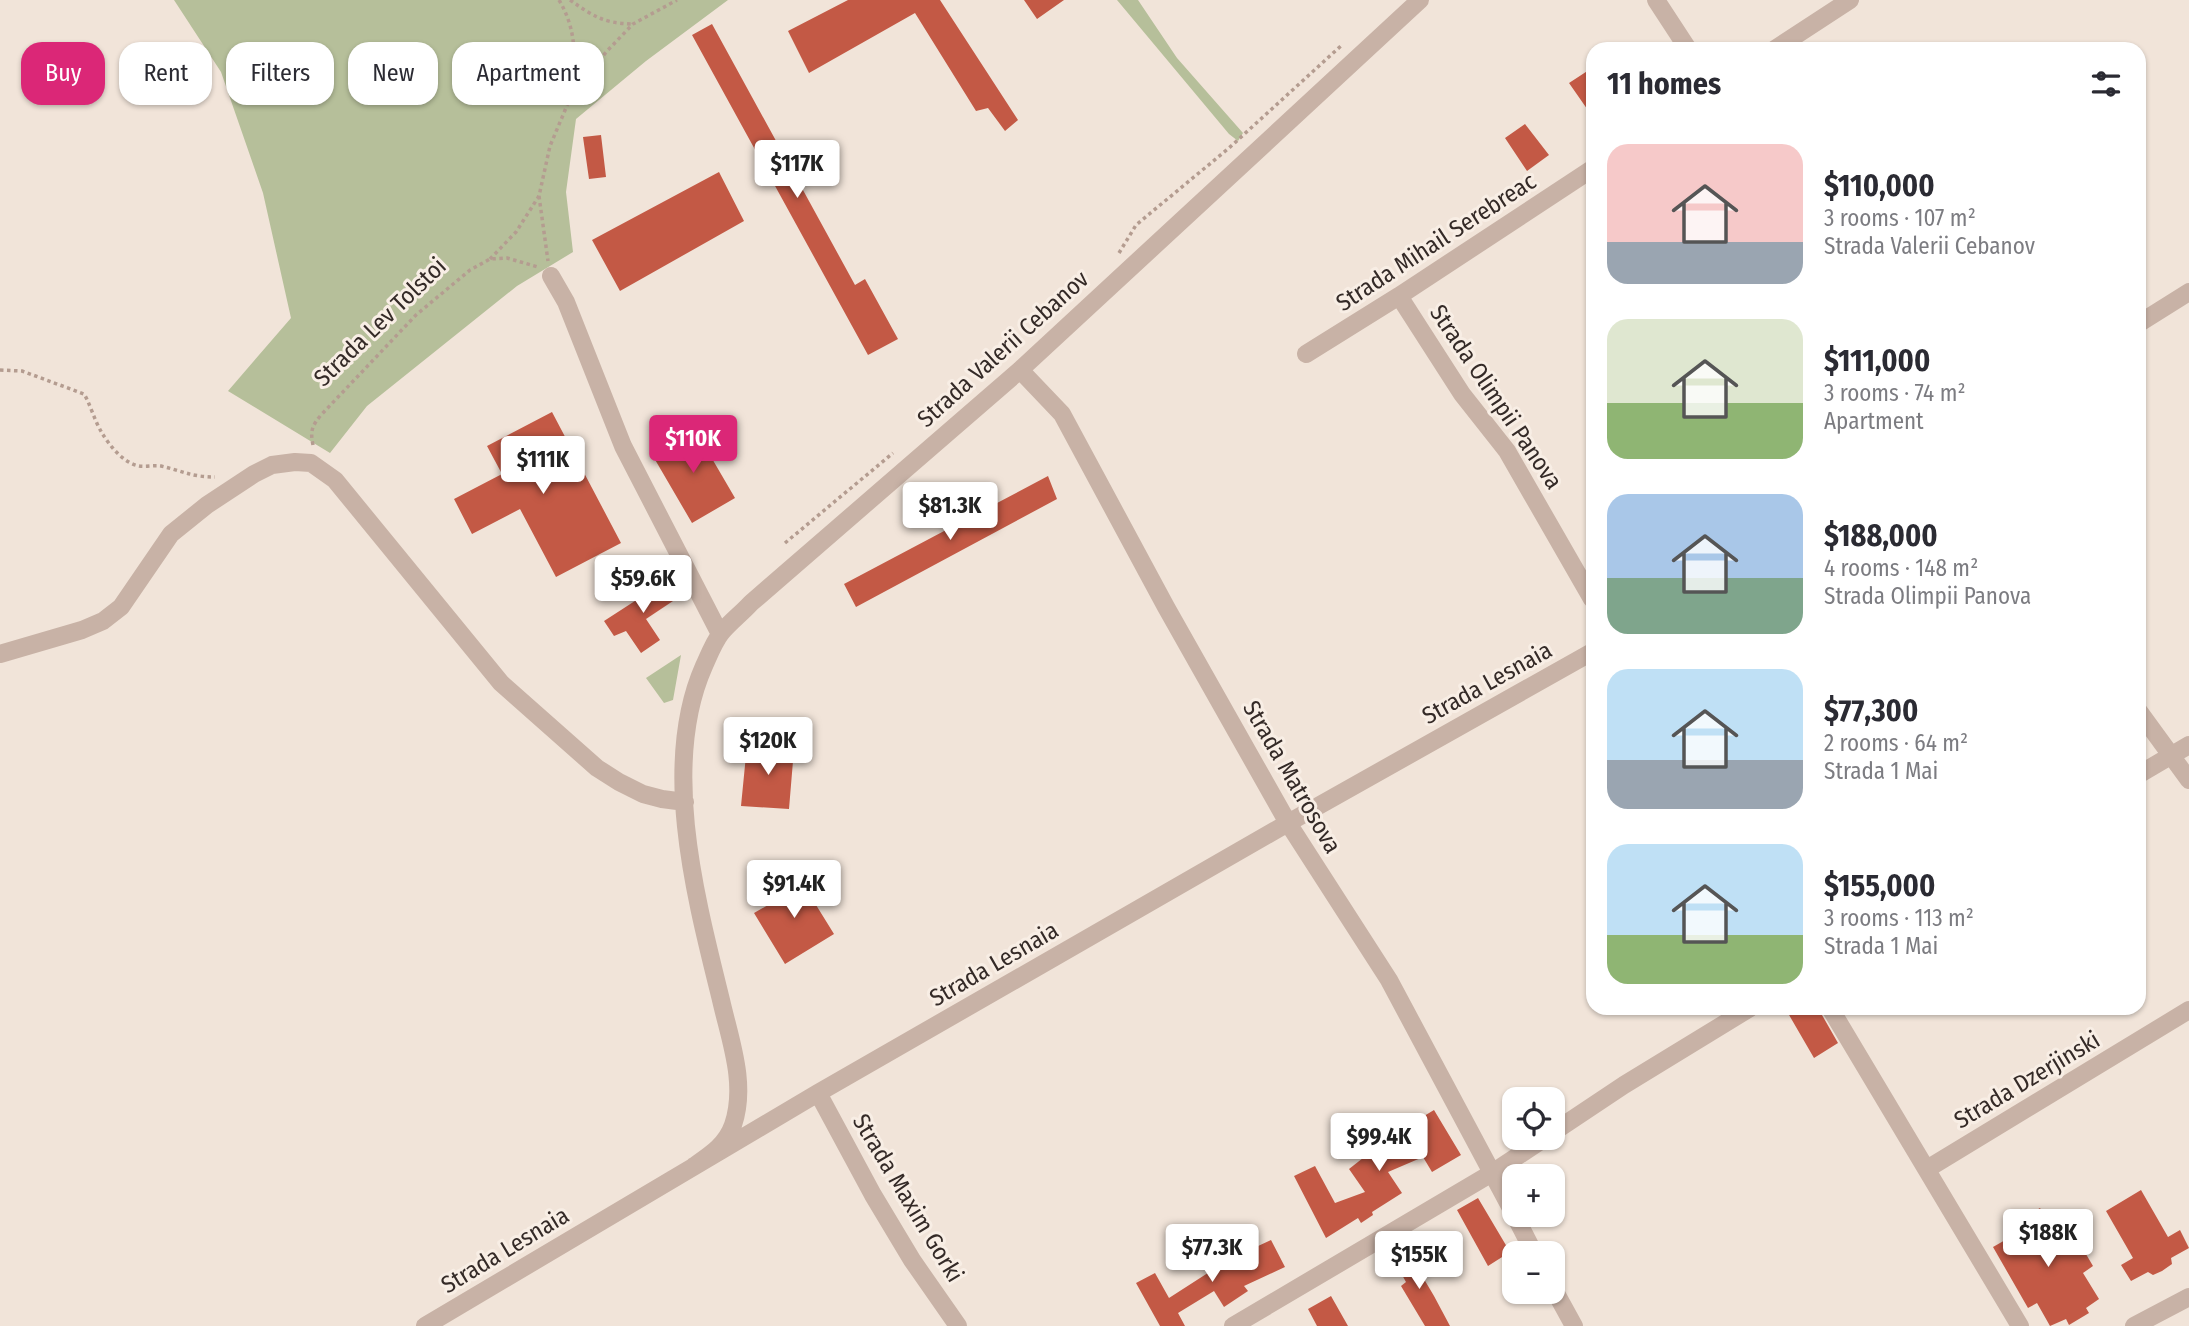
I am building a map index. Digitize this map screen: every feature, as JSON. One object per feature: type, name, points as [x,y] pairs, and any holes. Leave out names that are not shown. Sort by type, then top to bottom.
[{"type":"street","name":"Strada Valerii Cebanov","points":[[685,802],[684,771],[688,726],[697,682],[720,634],[751,603],[1020,370],[1420,0]]},
{"type":"street","points":[[1656,0],[1683,42]]},
{"type":"street","points":[[1786,42],[1850,0]]},
{"type":"street","name":"Strada Mihail Serebreac","points":[[1306,354],[1586,173]]},
{"type":"street","points":[[551,276],[566,302],[623,446],[720,634]]},
{"type":"street","points":[[2146,319],[2189,292]]},
{"type":"street","name":"Strada Olimpii Panova","points":[[1399,296],[1462,394],[1507,451],[1586,589]]},
{"type":"street","name":"Strada Matrosova","points":[[1020,370],[1062,414],[1166,607],[1288,823],[1389,980],[1502,1192]]},
{"type":"street","points":[[0,654],[82,630],[103,621],[121,607],[171,534],[245,479],[272,465],[311,463],[321,469],[335,480],[501,683],[597,768],[643,794],[685,802],[699,905],[738,1082],[738,1102],[733,1127],[719,1149],[694,1166]]},
{"type":"street","name":"Strada Lesnaia","points":[[425,1326],[818,1093],[1586,655]]},
{"type":"street","points":[[2146,722],[2189,780]]},
{"type":"street","points":[[2146,770],[2189,745]]},
{"type":"street","name":"Strada Dzerjinski","points":[[1927,1169],[2189,1010]]},
{"type":"street","points":[[1565,1124],[1739,1015]]},
{"type":"street","points":[[1834,1015],[2020,1326]]},
{"type":"street","name":"Strada Maxim Gorki","points":[[818,1093],[873,1195],[912,1260],[958,1326]]},
{"type":"street","points":[[1233,1326],[1527,1150]]},
{"type":"street","points":[[2133,1326],[2189,1297]]},
{"type":"street","points":[[1562,1304],[1574,1326]]},
{"type":"path","points":[[559,0],[573,31],[573,42]]},
{"type":"path","points":[[570,0],[596,18],[611,23],[633,24]]},
{"type":"path","points":[[604,55],[633,24],[677,0]]},
{"type":"path","points":[[1117,254],[1136,225],[1229,148],[1350,37]]},
{"type":"path","points":[[490,259],[516,232],[539,196],[550,146],[567,105]]},
{"type":"path","points":[[539,196],[551,276]]},
{"type":"path","points":[[490,259],[507,257],[523,261],[539,267],[551,276]]},
{"type":"path","name":"Strada Lev Tolstoi","points":[[321,469],[311,434],[312,426],[416,315],[470,270],[490,259]]},
{"type":"path","points":[[0,370],[27,373],[86,395],[90,411],[106,440],[121,456],[134,464],[160,466],[197,477],[245,479]]},
{"type":"path","points":[[785,543],[900,447]]},
{"type":"green space","points":[[174,0],[728,0],[604,96],[604,42],[452,42],[452,105],[593,105],[576,119],[566,192],[573,252],[517,286],[367,406],[330,453],[228,391],[291,318],[263,193],[232,105],[334,105],[334,42],[226,42],[226,86],[212,58],[212,42],[201,42]]},
{"type":"green space","points":[[1117,0],[1138,0],[1177,58],[1243,133],[1238,141],[1229,134]]},
{"type":"green space","points":[[681,655],[673,700],[664,703],[646,678]]},
{"type":"building","points":[[848,0],[940,0],[1018,120],[1005,131],[988,108],[976,111],[915,13],[809,73],[788,31]]},
{"type":"building","points":[[1024,0],[1064,0],[1037,19]]},
{"type":"building","points":[[712,24],[855,285],[865,279],[898,339],[868,355],[692,35]]},
{"type":"building","points":[[1586,72],[1586,107],[1569,83]]},
{"type":"building","points":[[1525,124],[1549,155],[1527,171],[1505,138]]},
{"type":"building","points":[[601,135],[606,177],[589,179],[583,137]]},
{"type":"building","points":[[719,172],[744,221],[620,291],[592,240]]},
{"type":"building","points":[[552,412],[621,543],[556,577],[520,509],[472,534],[454,499],[502,474],[487,446]]},
{"type":"building","points":[[693,426],[735,498],[692,523],[650,451]]},
{"type":"building","points":[[1048,476],[1057,499],[856,607],[844,584]]},
{"type":"building","points":[[672,577],[678,588],[676,599],[646,619],[660,640],[641,653],[626,631],[614,636],[604,621]]},
{"type":"building","points":[[747,745],[794,749],[789,809],[741,806]]},
{"type":"building","points":[[795,871],[834,934],[785,964],[754,913],[784,896],[777,882]]},
{"type":"building","points":[[1789,1015],[1822,1015],[1838,1043],[1814,1058]]},
{"type":"building","points":[[1434,1110],[1461,1155],[1432,1172],[1423,1157],[1388,1172],[1402,1193],[1372,1212],[1373,1215],[1361,1223],[1358,1218],[1326,1238],[1294,1176],[1315,1166],[1335,1203],[1365,1192],[1349,1169],[1391,1136]]},
{"type":"building","points":[[2141,1190],[2168,1237],[2180,1230],[2189,1248],[2171,1258],[2172,1264],[2162,1271],[2153,1275],[2148,1272],[2131,1281],[2121,1265],[2133,1258],[2106,1211]]},
{"type":"building","points":[[1478,1198],[1503,1241],[1502,1257],[1488,1266],[1457,1210]]},
{"type":"building","points":[[2040,1208],[2056,1235],[2070,1227],[2093,1266],[2083,1273],[2099,1299],[2086,1308],[2089,1313],[2069,1325],[2066,1319],[2050,1326],[2037,1303],[2028,1308],[1993,1247],[2021,1231],[2016,1222]]},
{"type":"building","points":[[1271,1240],[1285,1267],[1244,1286],[1248,1291],[1224,1307],[1214,1291],[1178,1313],[1185,1326],[1160,1326],[1136,1283],[1155,1273],[1169,1298],[1228,1260]]},
{"type":"building","points":[[1405,1247],[1450,1326],[1425,1326],[1401,1286],[1406,1282],[1391,1255]]},
{"type":"building","points":[[1331,1296],[1348,1326],[1317,1326],[1308,1309]]}]
